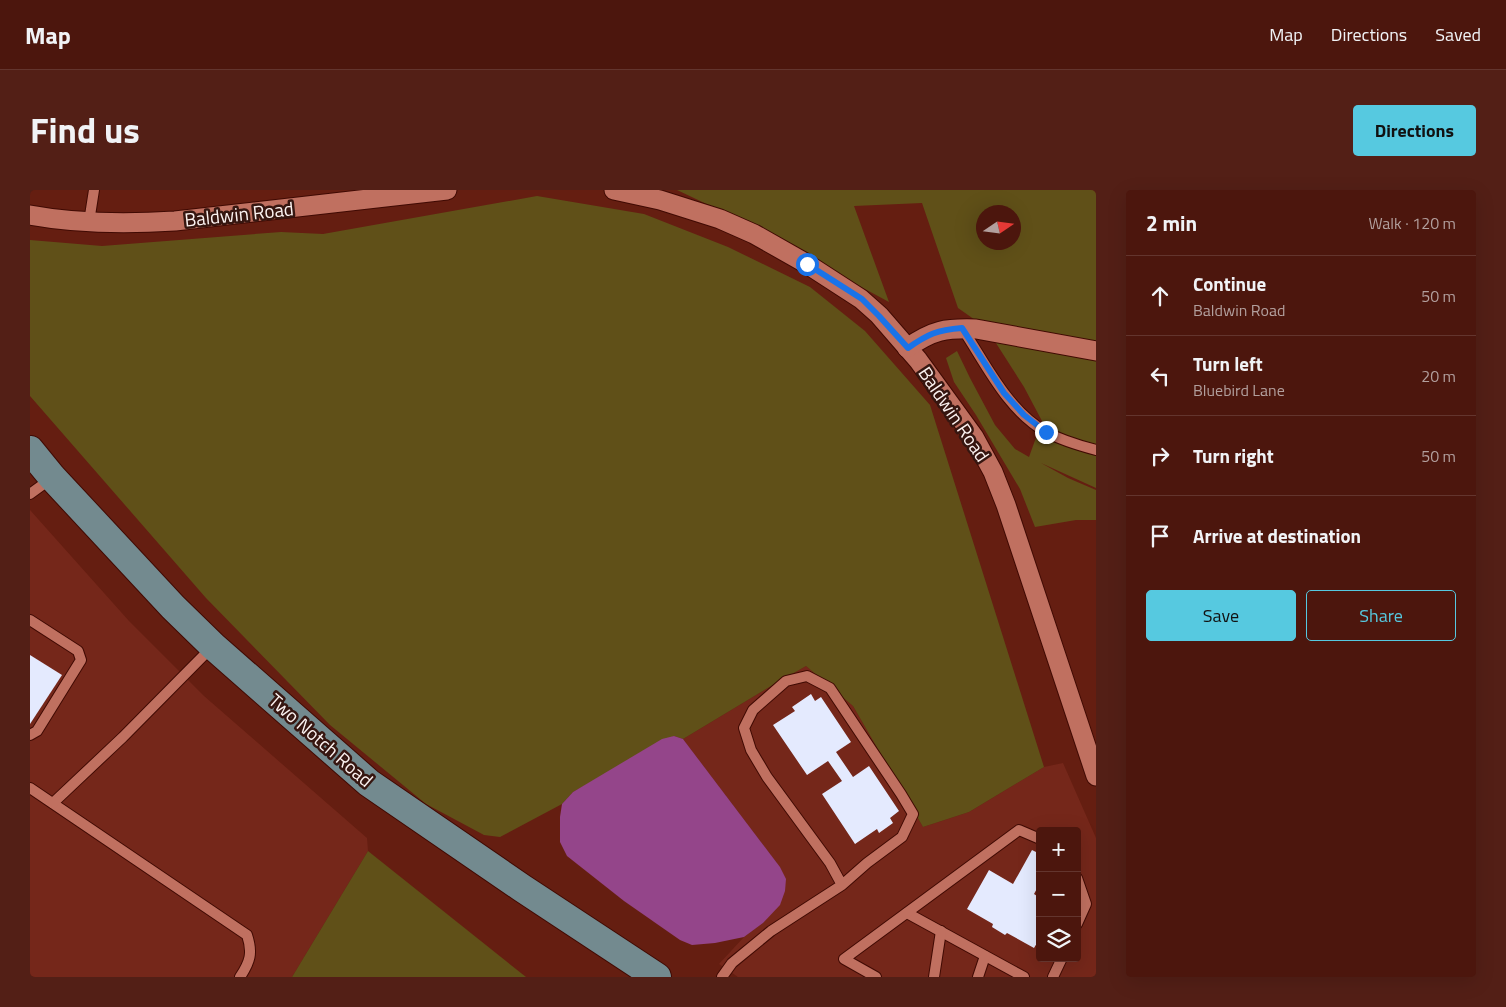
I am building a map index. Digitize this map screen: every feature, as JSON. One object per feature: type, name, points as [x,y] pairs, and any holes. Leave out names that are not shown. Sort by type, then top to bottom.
[{"type":"main road","name":"Two Notch Road","points":[[30,450],[52,477],[173,607],[213,646],[370,783],[522,888],[657,977]]},
{"type":"street","name":"Baldwin Road","points":[[30,215],[90,222],[175,221],[447,190]]},
{"type":"street","name":"Baldwin Road","points":[[614,190],[660,200],[692,210],[720,219],[754,234],[807,264],[862,299],[908,348],[974,437],[993,472],[1006,505],[1096,776]]},
{"type":"street","points":[[908,348],[924,337],[934,333],[962,328],[1096,351]]},
{"type":"lane","points":[[90,222],[94,190]]},
{"type":"lane","points":[[962,328],[1004,393],[1024,415],[1046,432],[1096,450]]},
{"type":"lane","points":[[30,494],[52,477]]},
{"type":"lane","points":[[30,620],[78,651],[80,660],[37,731],[30,735]]},
{"type":"lane","points":[[53,803],[123,737],[213,646]]},
{"type":"lane","points":[[722,977],[732,963],[771,930],[842,885],[867,863],[902,837],[912,814],[902,794],[830,688],[807,676],[786,681],[754,710],[744,728],[751,750],[767,777],[830,863],[842,885]]},
{"type":"lane","points":[[30,788],[247,935],[251,946],[248,964],[240,977]]},
{"type":"lane","points":[[876,977],[844,959],[1019,830],[1036,837]]},
{"type":"lane","points":[[1081,890],[1086,904],[1081,915]]},
{"type":"lane","points":[[907,912],[1024,977]]},
{"type":"lane","points":[[934,977],[941,931]]},
{"type":"lane","points":[[978,977],[985,956]]},
{"type":"lane","points":[[1053,977],[1060,962]]},
{"type":"shaded area","points":[[677,190],[1096,190],[1096,343],[978,322],[958,308],[922,203],[854,206],[889,302],[715,208]]},
{"type":"shaded area","points":[[537,196],[644,214],[728,247],[810,287],[865,331],[930,405],[1044,767],[969,812],[923,827],[853,706],[806,666],[683,739],[674,736],[573,792],[562,804],[500,837],[484,835],[426,804],[330,725],[206,598],[30,396],[30,240],[102,246],[281,232],[323,234]]},
{"type":"shaded area","points":[[994,340],[1096,360],[1096,488],[1041,463],[1068,478],[1096,490],[1096,520],[1076,520],[1035,527],[1020,489],[954,382],[946,358],[957,351],[995,425],[1015,449],[1029,457],[1042,421],[1024,387]]},
{"type":"shaded area","points":[[30,510],[129,621],[204,696],[367,838],[368,851],[292,977],[30,977]]},
{"type":"shaded area","points":[[806,666],[853,706],[923,827],[969,812],[1044,767],[1063,763],[1096,838],[1096,977],[738,977],[719,964],[744,937],[763,923],[785,879],[780,867],[683,739]]},
{"type":"shaded area","points":[[674,736],[683,739],[780,867],[786,879],[785,891],[780,905],[763,923],[744,937],[715,943],[692,945],[680,940],[624,901],[567,856],[560,842],[562,804],[573,792],[662,739]]},
{"type":"shaded area","points":[[368,851],[526,977],[292,977]]},
{"type":"building","points":[[30,655],[62,675],[30,724]]},
{"type":"building","points":[[811,694],[815,701],[821,697],[851,742],[836,752],[853,777],[869,766],[899,811],[890,818],[893,823],[879,833],[877,829],[855,844],[822,794],[842,781],[828,761],[807,775],[773,725],[795,711],[792,707]]},
{"type":"building","points":[[1032,850],[1036,852],[1036,890],[1034,894],[1036,895],[1036,945],[1034,948],[1007,933],[1005,935],[992,927],[993,924],[967,909],[989,870],[1013,884]]},
{"type":"route","points":[[807,264],[862,299],[908,348],[924,337],[934,333],[962,328],[1004,393],[1024,415],[1046,432]]}]
